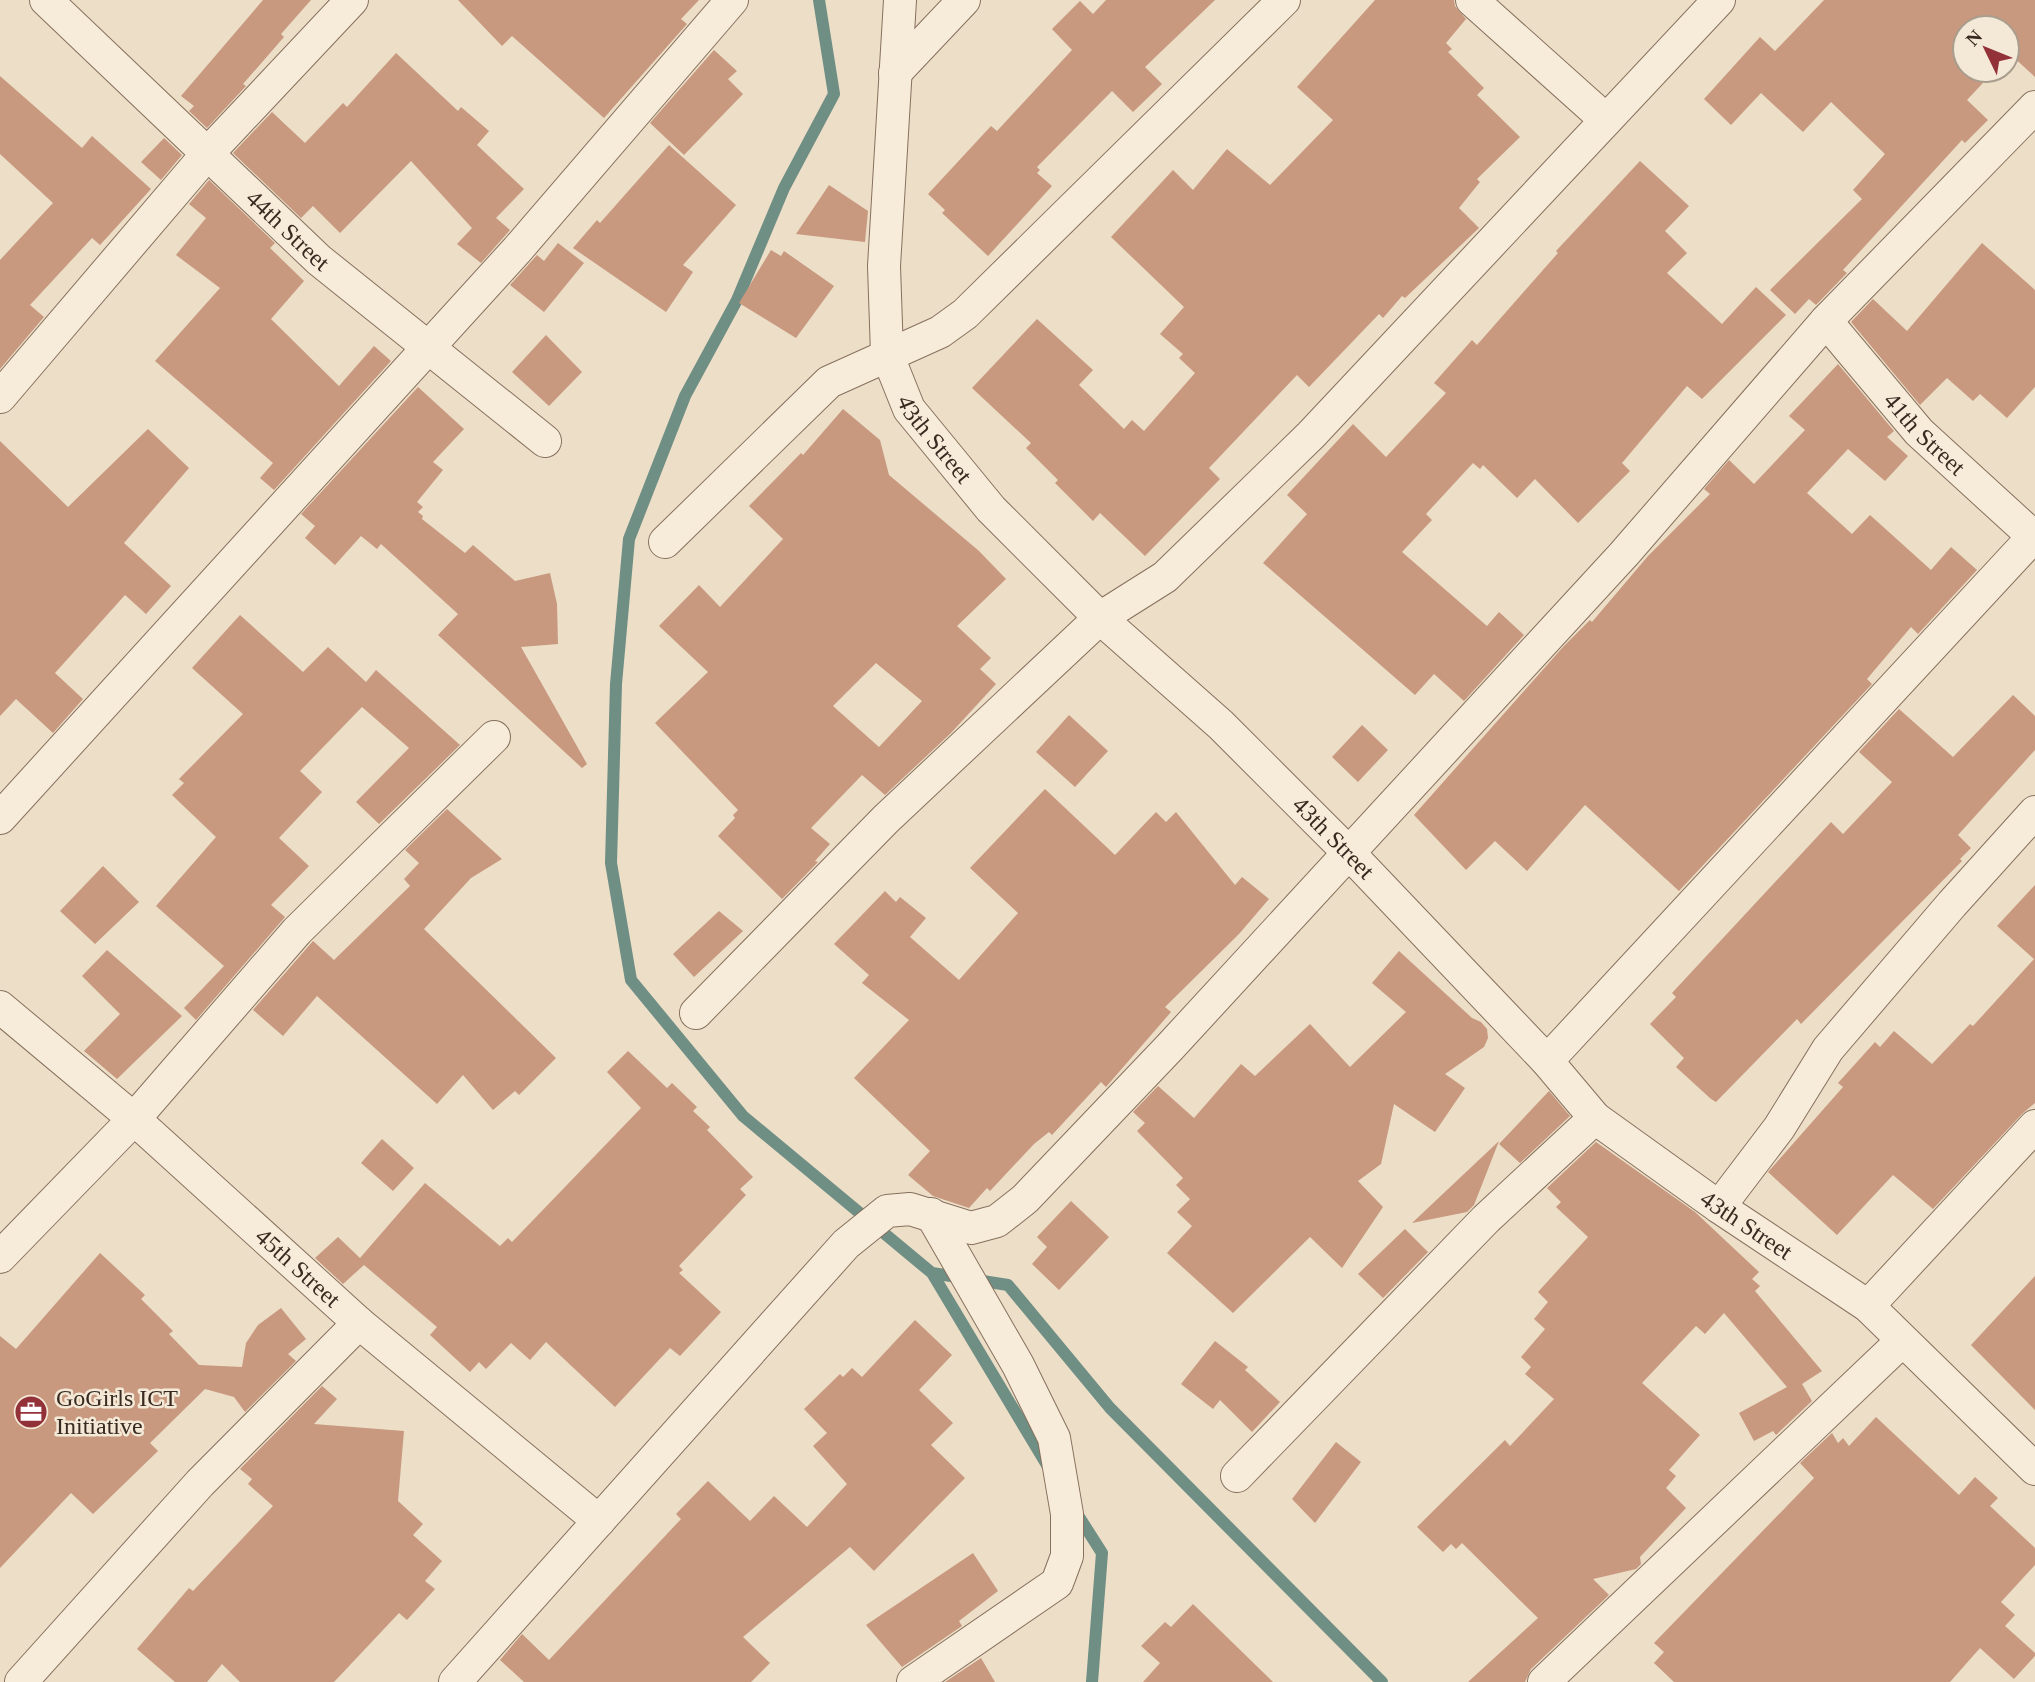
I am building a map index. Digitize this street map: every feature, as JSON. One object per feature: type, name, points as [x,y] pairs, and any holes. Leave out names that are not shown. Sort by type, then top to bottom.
[{"type":"street","name":"44th Street","points":[[46,0],[319,260],[545,441]]},
{"type":"street","points":[[0,397],[208,153],[352,0]]},
{"type":"street","points":[[0,818],[517,250],[732,0]]},
{"type":"street","name":"43th Street","points":[[900,0],[884,266],[887,354],[909,409],[991,509],[1100,618],[1222,725],[1348,852],[1547,1061],[1595,1118],[1719,1208],[1868,1306],[2035,1469]]},
{"type":"street","points":[[895,73],[964,0]]},
{"type":"street","points":[[665,542],[829,382],[940,332],[965,314],[1284,0]]},
{"type":"street","points":[[1472,0],[1606,120]]},
{"type":"street","points":[[696,1013],[886,819],[1100,618],[1165,577],[1311,435],[1719,0]]},
{"type":"street","points":[[455,1682],[846,1244],[887,1211],[910,1209],[971,1228],[997,1221],[1025,1199],[1170,1047],[1624,554],[1826,321],[2035,107]]},
{"type":"street","name":"41th Street","points":[[1826,321],[1919,432],[2034,537]]},
{"type":"street","points":[[1547,1061],[2034,537]]},
{"type":"street","points":[[0,1257],[134,1119],[297,931],[494,737]]},
{"type":"street","points":[[1719,1208],[1779,1128],[1828,1049],[2035,812]]},
{"type":"street","name":"45th Street","points":[[0,1007],[134,1119],[359,1323],[599,1521]]},
{"type":"street","points":[[1237,1476],[1486,1219],[1595,1118]]},
{"type":"street","points":[[1868,1306],[2035,1126]]},
{"type":"street","points":[[914,1682],[996,1622],[1057,1583],[1066,1556],[1067,1514],[1054,1438],[1018,1365],[931,1214]]},
{"type":"street","points":[[21,1682],[200,1483],[359,1323]]},
{"type":"street","points":[[1544,1682],[1902,1340]]},
{"type":"building","points":[[263,0],[311,0],[281,34],[284,37],[243,84],[246,86],[207,128],[189,111],[194,106],[181,96]]},
{"type":"building","points":[[458,0],[699,0],[681,19],[687,24],[604,118],[512,36],[502,46]]},
{"type":"building","points":[[1106,0],[1215,0],[1145,67],[1162,84],[1133,112],[1112,91],[1037,167],[1040,170],[1037,173],[1052,186],[988,256],[942,213],[945,210],[928,194],[991,126],[997,131],[1072,50],[1052,29],[1080,1],[1093,14]]},
{"type":"building","points":[[1375,0],[1454,0],[1455,6],[1466,19],[1446,43],[1452,49],[1448,52],[1484,88],[1477,95],[1520,137],[1477,179],[1480,182],[1459,208],[1479,228],[1405,298],[1402,296],[1383,318],[1379,314],[1309,387],[1297,375],[1209,468],[1220,479],[1145,556],[1100,513],[1093,521],[1055,483],[1058,480],[1026,448],[1031,443],[972,388],[1037,319],[1093,370],[1079,385],[1124,429],[1132,420],[1144,431],[1195,373],[1179,358],[1183,354],[1160,334],[1184,307],[1111,237],[1173,170],[1193,190],[1227,149],[1270,185],[1333,120],[1297,87]]},
{"type":"building","points":[[1824,0],[2035,0],[2035,77],[2021,64],[2021,14],[1951,14],[1951,84],[1982,84],[1967,100],[1988,120],[1965,143],[1962,140],[1843,270],[1847,273],[1816,305],[1809,299],[1795,314],[1770,290],[1862,199],[1853,190],[1885,154],[1831,102],[1803,132],[1761,93],[1731,125],[1704,99],[1760,37],[1775,51]]},
{"type":"building","points":[[714,50],[737,71],[728,79],[743,94],[684,155],[650,123]]},
{"type":"building","points":[[396,53],[458,111],[461,107],[489,131],[477,145],[524,189],[496,218],[510,230],[481,263],[457,244],[472,228],[411,161],[340,233],[313,206],[301,218],[233,153],[272,112],[305,143],[343,103],[347,107]]},
{"type":"building","points":[[0,76],[82,148],[92,136],[151,189],[100,245],[92,238],[30,305],[44,317],[0,369],[0,260],[53,203],[0,154]]},
{"type":"building","points":[[164,138],[182,155],[161,180],[141,162]]},
{"type":"building","points":[[669,145],[736,205],[683,265],[693,272],[666,312],[573,248],[597,220],[600,223]]},
{"type":"building","points":[[1640,161],[1689,206],[1665,231],[1687,253],[1667,273],[1722,324],[1756,287],[1786,315],[1702,399],[1687,386],[1622,463],[1630,471],[1578,523],[1535,479],[1517,498],[1483,465],[1480,469],[1473,463],[1426,514],[1432,520],[1402,552],[1487,626],[1499,612],[1524,635],[1464,701],[1434,674],[1415,695],[1263,563],[1307,514],[1287,495],[1353,424],[1386,457],[1446,393],[1434,383],[1472,340],[1477,345],[1558,253],[1556,251]]},
{"type":"building","points":[[209,180],[275,243],[270,248],[304,281],[271,319],[339,386],[374,346],[391,361],[274,490],[260,478],[273,463],[155,361],[220,288],[176,255],[206,218],[189,204]]},
{"type":"building","points":[[829,185],[868,211],[865,242],[796,234]]},
{"type":"building","points":[[558,243],[584,263],[544,312],[510,285],[537,255],[544,261]]},
{"type":"building","points":[[1982,243],[2035,290],[2035,387],[2007,418],[1980,394],[1973,401],[1947,378],[1920,405],[1851,322],[1873,299],[1907,331]]},
{"type":"building","points":[[771,250],[781,256],[784,251],[834,286],[796,338],[739,303]]},
{"type":"building","points":[[546,335],[582,372],[549,406],[512,372]]},
{"type":"building","points":[[1838,364],[1894,431],[1887,437],[1908,456],[1885,481],[1848,449],[1807,493],[1852,534],[1870,515],[1931,570],[1951,547],[1977,570],[1918,634],[1911,627],[1867,679],[1872,684],[1679,891],[1585,805],[1527,871],[1495,841],[1466,870],[1414,815],[1563,647],[1590,620],[1592,622],[1648,556],[1710,494],[1704,489],[1729,460],[1754,484],[1805,430],[1789,416]]},
{"type":"building","points":[[418,387],[464,429],[433,462],[443,470],[417,502],[423,507],[418,512],[423,516],[422,519],[465,553],[473,545],[515,581],[550,573],[557,604],[558,644],[521,647],[587,764],[582,768],[438,635],[458,614],[381,544],[377,549],[361,536],[335,565],[305,538],[315,526],[301,514]]},
{"type":"building","points":[[843,409],[880,440],[889,475],[979,551],[1006,579],[957,626],[991,658],[980,669],[996,684],[951,733],[885,795],[862,775],[811,828],[830,844],[815,861],[818,862],[782,899],[718,836],[735,818],[733,815],[738,810],[655,723],[708,672],[659,626],[699,585],[720,607],[783,539],[749,506],[801,453],[803,455]],"holes":[[[876,663],[922,701],[879,747],[833,706]]]},
{"type":"building","points":[[148,429],[189,468],[124,543],[171,586],[146,614],[125,595],[55,673],[83,699],[53,733],[16,699],[0,716],[0,441],[68,507]]},
{"type":"building","points":[[240,615],[303,672],[328,647],[366,682],[376,670],[460,745],[379,824],[356,802],[409,748],[362,707],[300,771],[322,792],[279,838],[309,866],[271,905],[285,917],[196,1020],[184,1008],[224,966],[156,906],[216,837],[172,795],[184,783],[179,779],[243,714],[192,668]]},
{"type":"building","points":[[2013,695],[2035,716],[2035,750],[1958,835],[1971,848],[1960,859],[1962,861],[1801,1024],[1797,1019],[1716,1102],[1711,1099],[1676,1067],[1684,1058],[1650,1024],[1676,997],[1672,993],[1831,822],[1843,834],[1892,782],[1859,752],[1899,709],[1953,757]]},
{"type":"building","points":[[1069,715],[1108,751],[1075,787],[1036,752]]},
{"type":"building","points":[[1362,725],[1388,750],[1358,782],[1332,757]]},
{"type":"building","points":[[1045,789],[1115,855],[1156,812],[1166,822],[1176,812],[1235,885],[1242,877],[1269,899],[1239,934],[1165,1007],[1171,1012],[1106,1087],[1101,1082],[1052,1135],[1049,1132],[1034,1144],[990,1191],[987,1188],[969,1208],[933,1196],[908,1175],[930,1151],[854,1078],[909,1020],[862,983],[869,975],[834,944],[885,891],[896,902],[900,897],[926,918],[910,937],[959,980],[1018,913],[970,868]]},
{"type":"building","points":[[447,809],[502,859],[471,878],[424,929],[556,1058],[519,1095],[515,1091],[493,1110],[463,1075],[437,1104],[317,996],[283,1036],[253,1010],[313,941],[334,960],[410,886],[404,879],[419,863],[405,850]]},
{"type":"building","points":[[103,866],[139,902],[95,944],[60,911]]},
{"type":"building","points":[[2035,885],[2035,1103],[1933,1209],[1893,1175],[1837,1235],[1768,1172],[1843,1087],[1838,1083],[1875,1042],[1880,1047],[1894,1031],[1932,1064],[1970,1024],[1973,1026],[2034,959],[1997,926]]},
{"type":"building","points":[[719,911],[743,931],[694,977],[673,954]]},
{"type":"building","points":[[107,950],[182,1016],[117,1079],[84,1051],[120,1014],[82,976]]},
{"type":"building","points":[[1399,951],[1472,1018],[1481,1022],[1487,1029],[1488,1038],[1484,1047],[1445,1074],[1465,1088],[1435,1132],[1394,1104],[1381,1164],[1358,1181],[1383,1207],[1342,1268],[1310,1237],[1233,1313],[1167,1253],[1192,1226],[1177,1212],[1190,1199],[1176,1185],[1183,1178],[1137,1131],[1145,1123],[1133,1112],[1158,1086],[1194,1118],[1241,1064],[1255,1076],[1310,1024],[1350,1067],[1406,1012],[1372,983]]},
{"type":"building","points":[[628,1051],[667,1088],[672,1083],[697,1107],[693,1111],[710,1127],[707,1130],[753,1177],[740,1189],[746,1195],[679,1266],[683,1270],[679,1273],[721,1312],[680,1356],[670,1348],[615,1407],[546,1342],[530,1360],[511,1343],[486,1369],[479,1362],[470,1372],[430,1335],[437,1327],[364,1265],[343,1284],[315,1258],[338,1237],[360,1258],[425,1183],[500,1246],[508,1238],[512,1242],[641,1108],[607,1072]]},
{"type":"building","points":[[1549,1091],[1570,1116],[1520,1163],[1499,1144]]},
{"type":"building","points":[[382,1139],[414,1168],[393,1191],[361,1163]]},
{"type":"building","points":[[1499,1141],[1474,1205],[1467,1212],[1412,1223]]},
{"type":"building","points":[[1596,1142],[1695,1212],[1759,1272],[1752,1279],[1760,1286],[1755,1291],[1822,1371],[1802,1384],[1812,1401],[1776,1435],[1773,1431],[1754,1441],[1739,1413],[1787,1387],[1724,1313],[1705,1334],[1696,1326],[1642,1383],[1700,1435],[1669,1470],[1676,1476],[1666,1488],[1686,1508],[1640,1557],[1641,1564],[1636,1569],[1593,1579],[1609,1595],[1531,1669],[1525,1682],[1468,1682],[1538,1618],[1462,1543],[1456,1549],[1451,1544],[1443,1552],[1417,1527],[1505,1440],[1510,1446],[1554,1399],[1525,1374],[1531,1367],[1521,1357],[1545,1329],[1534,1319],[1548,1302],[1538,1292],[1588,1237],[1556,1207],[1561,1202],[1547,1188]]},
{"type":"building","points":[[1071,1201],[1109,1237],[1059,1290],[1032,1264],[1047,1247],[1037,1237]]},
{"type":"building","points":[[1405,1229],[1428,1252],[1383,1298],[1358,1274]]},
{"type":"building","points":[[100,1253],[145,1295],[141,1299],[173,1331],[169,1334],[199,1365],[242,1367],[246,1343],[258,1325],[281,1308],[306,1339],[288,1354],[296,1361],[245,1412],[234,1397],[205,1389],[150,1443],[158,1451],[93,1514],[71,1493],[0,1568],[0,1336],[16,1349]]},
{"type":"building","points":[[2035,1276],[2035,1410],[1971,1345]]},
{"type":"building","points":[[915,1320],[952,1355],[919,1390],[953,1423],[931,1445],[965,1478],[874,1571],[850,1547],[743,1637],[770,1663],[751,1682],[524,1682],[500,1660],[522,1634],[549,1660],[681,1519],[676,1514],[708,1481],[750,1521],[774,1496],[807,1527],[847,1484],[813,1446],[827,1433],[804,1409],[840,1374],[843,1377],[852,1368],[862,1377]]},
{"type":"building","points":[[1215,1341],[1248,1367],[1245,1370],[1280,1402],[1252,1432],[1220,1400],[1213,1409],[1181,1384]]},
{"type":"building","points":[[322,1386],[337,1399],[314,1424],[404,1431],[398,1501],[423,1524],[413,1535],[442,1561],[425,1581],[435,1589],[407,1620],[399,1613],[334,1682],[240,1682],[222,1664],[207,1682],[175,1682],[137,1649],[189,1588],[193,1591],[273,1506],[248,1484],[252,1479],[240,1469]]},
{"type":"building","points":[[1876,1417],[1959,1495],[1975,1477],[1998,1498],[1990,1506],[2035,1548],[2035,1565],[2001,1602],[2015,1615],[2005,1626],[2035,1653],[2035,1656],[2014,1679],[1980,1648],[1950,1682],[1674,1682],[1654,1663],[1664,1652],[1654,1643],[1814,1478],[1800,1463],[1832,1433],[1838,1443],[1843,1438],[1849,1446]]},
{"type":"building","points":[[1336,1442],[1361,1462],[1315,1523],[1292,1499]]},
{"type":"building","points":[[973,1553],[998,1591],[959,1621],[962,1626],[902,1667],[866,1625]]},
{"type":"building","points":[[1193,1604],[1273,1682],[1143,1682],[1160,1663],[1141,1646],[1165,1622],[1171,1627]]},
{"type":"building","points":[[981,1658],[995,1682],[945,1682]]},
{"type":"waterway","points":[[819,0],[834,94],[784,188],[737,300],[685,396],[629,539],[616,684],[611,863],[631,980],[743,1116],[932,1273],[1050,1470]]},
{"type":"waterway","points":[[932,1273],[1008,1285],[1110,1408],[1382,1682]]},
{"type":"waterway","points":[[1074,1509],[1102,1553],[1092,1682]]},
{"type":"place","name":"GoGirls ICT Initiative","points":[[31,1412]]}]
